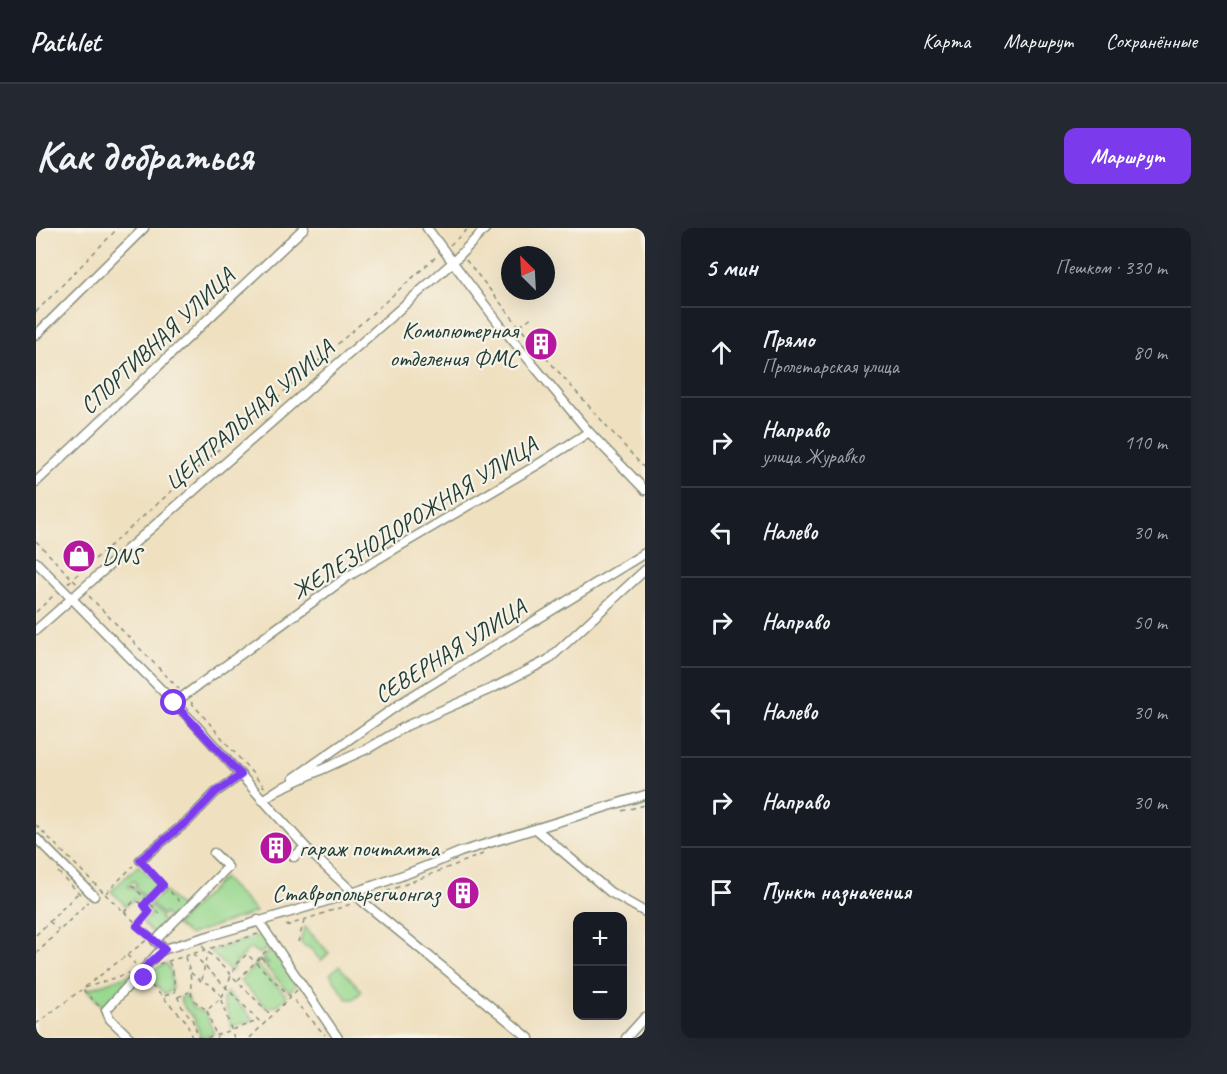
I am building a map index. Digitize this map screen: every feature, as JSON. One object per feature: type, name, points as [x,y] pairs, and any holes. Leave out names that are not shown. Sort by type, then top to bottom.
[{"type":"street","points":[[36,335],[144,228]]},
{"type":"street","name":"СПОРТИВНАЯ УЛИЦА","points":[[36,482],[304,228]]},
{"type":"street","points":[[427,228],[500,325],[589,432],[645,490]]},
{"type":"street","name":"ЦЕНТРАЛЬНАЯ УЛИЦА","points":[[36,630],[453,262],[459,253],[486,228]]},
{"type":"street","name":"ЖЕЛЕЗНОДОРОЖНАЯ УЛИЦА","points":[[174,703],[347,577],[589,432]]},
{"type":"street","name":"СЕВЕРНАЯ УЛИЦА","points":[[262,800],[404,701],[645,553]]},
{"type":"street","points":[[36,562],[174,703],[305,847],[362,901],[529,1038]]},
{"type":"street","name":"СЕВЕРНАЯ УЛИЦА","points":[[279,789],[369,748],[406,726],[495,687],[548,660],[645,570]]},
{"type":"street","points":[[140,860],[189,820],[216,792],[241,775]]},
{"type":"street","points":[[130,1038],[107,1014],[106,1010],[162,951],[353,892],[437,863],[460,852],[645,795]]},
{"type":"street","points":[[536,829],[610,892],[645,912]]},
{"type":"street","points":[[36,838],[94,897]]},
{"type":"street","points":[[294,856],[305,847]]},
{"type":"street","points":[[162,951],[153,939],[228,867],[214,854]]},
{"type":"street","points":[[258,920],[338,1038]]},
{"type":"street","points":[[627,1038],[645,1017]]},
{"type":"path","points":[[36,312],[118,228]]},
{"type":"path","points":[[450,245],[531,341],[645,469]]},
{"type":"path","points":[[36,612],[421,270]]},
{"type":"path","points":[[519,327],[533,316]]},
{"type":"path","points":[[531,341],[544,327]]},
{"type":"path","points":[[622,811],[645,805]]},
{"type":"path","points":[[36,825],[137,926],[153,939],[127,955],[36,1023]]},
{"type":"path","points":[[286,926],[362,901],[483,854]]},
{"type":"path","points":[[105,894],[140,860],[186,909]]},
{"type":"path","points":[[132,885],[163,917]]},
{"type":"path","points":[[144,905],[163,885]]},
{"type":"path","points":[[36,935],[78,893]]},
{"type":"path","points":[[36,954],[94,897]]},
{"type":"path","points":[[123,912],[137,901],[144,905],[149,912],[137,926]]},
{"type":"path","points":[[298,942],[305,920]]},
{"type":"path","points":[[50,922],[59,931]]},
{"type":"path","points":[[127,955],[140,970],[143,970],[265,932]]},
{"type":"path","points":[[195,940],[272,1016]]},
{"type":"path","points":[[237,981],[273,944]]},
{"type":"path","points":[[202,982],[207,951]]},
{"type":"path","points":[[192,954],[263,1025]]},
{"type":"path","points":[[207,1010],[221,998],[236,964],[247,954],[291,997],[328,1038]]},
{"type":"path","points":[[184,956],[190,972],[190,991],[196,1004],[207,1010],[216,1036]]},
{"type":"path","points":[[261,956],[268,964]]},
{"type":"path","points":[[168,961],[173,972],[177,997],[192,1019],[199,1038]]},
{"type":"path","points":[[143,970],[144,978],[186,1021],[192,1038]]},
{"type":"path","points":[[190,972],[202,982],[211,984],[221,998],[234,1038]]},
{"type":"path","points":[[82,989],[130,973]]},
{"type":"path","points":[[250,1038],[302,986]]},
{"type":"path","points":[[82,989],[107,1014]]},
{"type":"path","points":[[164,996],[175,991]]},
{"type":"path","points":[[177,997],[190,991]]},
{"type":"path","points":[[207,1038],[259,1020]]},
{"type":"green space","points":[[139,865],[158,885],[146,898],[133,881],[128,886],[145,899],[143,901],[134,899],[126,906],[111,891]]},
{"type":"green space","points":[[223,878],[256,912],[189,935],[176,925]]},
{"type":"green space","points":[[164,891],[182,909],[156,936],[143,923],[151,915],[148,906],[150,905],[161,916],[163,922],[168,917],[151,903]]},
{"type":"green space","points":[[305,927],[329,953],[321,961],[310,948],[300,941]]},
{"type":"green space","points":[[264,934],[271,943],[260,954],[250,948],[235,964],[231,972],[210,951]]},
{"type":"green space","points":[[272,948],[296,985],[289,992],[260,961],[262,959],[267,965],[269,964],[263,957]]},
{"type":"green space","points":[[167,964],[171,972],[172,990],[165,994],[145,972]]},
{"type":"green space","points":[[256,964],[287,996],[277,1006],[266,1007],[240,981]]},
{"type":"green space","points":[[339,966],[362,991],[354,999],[347,999],[330,974]]},
{"type":"green space","points":[[137,972],[103,1007],[87,990]]},
{"type":"green space","points":[[227,992],[254,1020],[232,1027],[223,1000]]},
{"type":"green space","points":[[186,995],[193,1008],[206,1014],[214,1033],[201,1038],[194,1018],[186,1010],[180,998]]},
{"type":"place","name":"Комьпютерная отделения ФМС","points":[[541,344]]},
{"type":"place","name":"DNS","points":[[79,556]]},
{"type":"place","name":"гараж почтамта","points":[[276,848]]},
{"type":"place","name":"Ставропольрегионгаз","points":[[463,893]]},
{"type":"route","points":[[144,978],[141,971],[159,952],[165,949],[137,926],[149,912],[144,905],[163,885],[140,860],[189,820],[216,792],[241,775],[174,703]]}]
